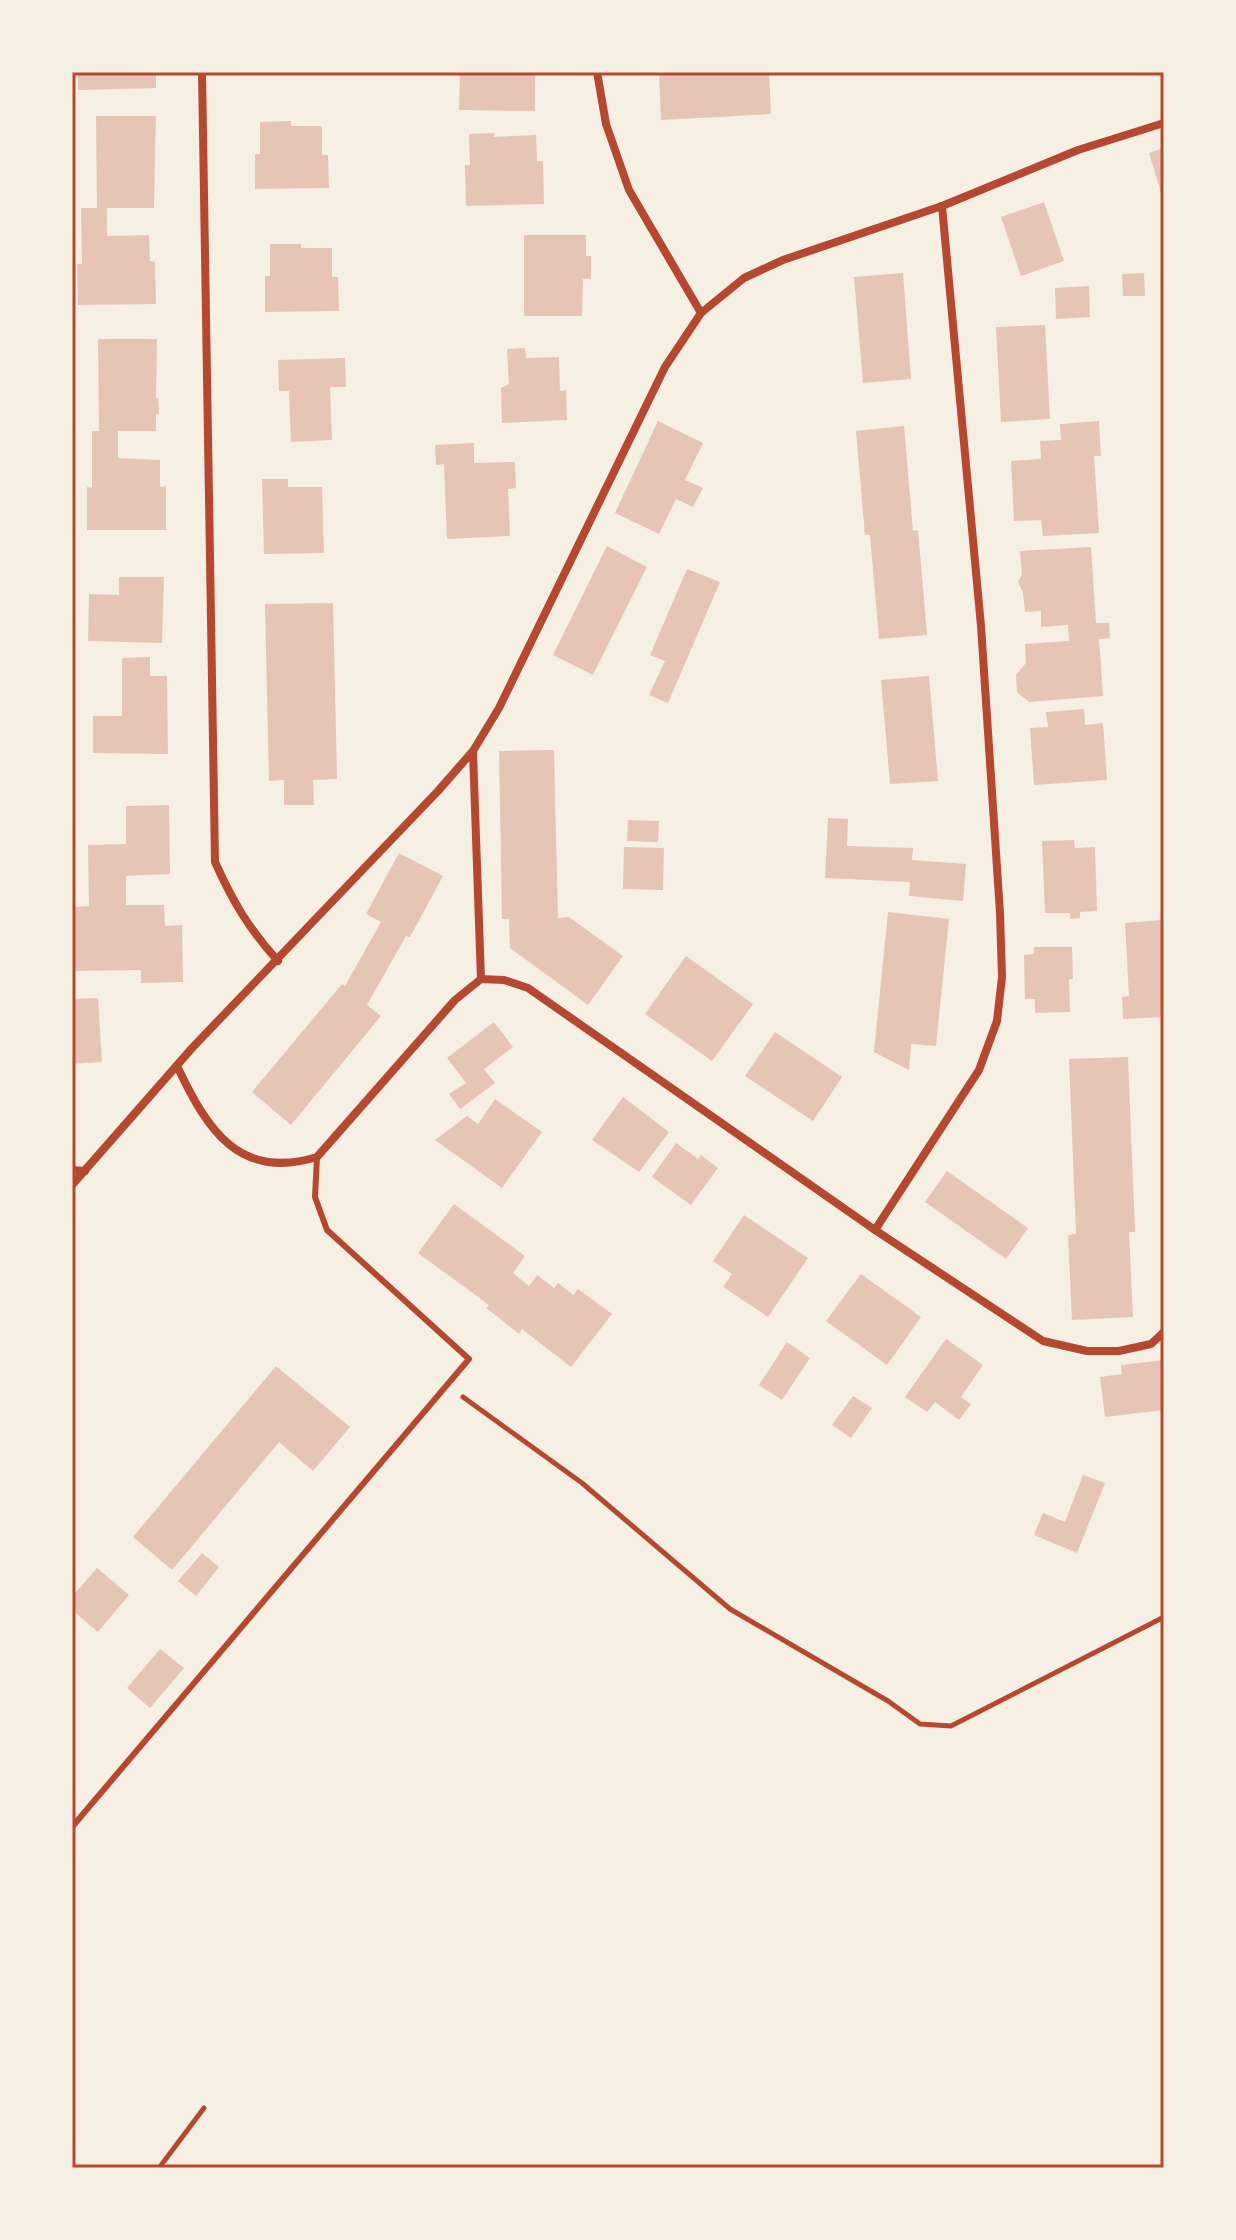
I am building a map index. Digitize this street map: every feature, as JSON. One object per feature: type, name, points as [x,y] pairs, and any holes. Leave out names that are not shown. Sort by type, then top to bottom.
[{"type":"street","points":[[202,72],[215,862],[250,930],[278,961]]},
{"type":"street","points":[[597,72],[606,124],[629,190],[701,313]]},
{"type":"street","points":[[72,1185],[178,1068],[193,1047],[278,961],[473,751],[499,708],[665,367],[701,313],[744,278],[783,260],[942,206],[1078,150],[1164,123]]},
{"type":"street","points":[[875,1230],[979,1070],[997,1021],[1002,977],[981,626],[942,206]]},
{"type":"street","points":[[473,751],[481,979]]},
{"type":"street","points":[[178,1068],[198,1110],[215,1134],[234,1149],[265,1162],[294,1164],[317,1157],[455,1000],[481,979],[504,980],[528,988],[875,1230],[1043,1341],[1087,1351],[1119,1351],[1151,1344],[1164,1332]]},
{"type":"street","points":[[72,1170],[85,1171]]},
{"type":"lane","points":[[72,1827],[469,1359],[327,1230],[315,1197],[317,1157]]},
{"type":"path","points":[[446,1385],[582,1483],[730,1609],[888,1701],[920,1724],[951,1726],[1164,1617]]},
{"type":"path","points":[[159,2168],[204,2108]]},
{"type":"building","points":[[78,72],[156,72],[156,88],[78,90]]},
{"type":"building","points":[[460,72],[535,72],[535,111],[459,110]]},
{"type":"building","points":[[659,72],[769,72],[771,114],[661,120]]},
{"type":"building","points":[[96,116],[156,116],[154,208],[107,208],[107,236],[149,235],[150,261],[155,262],[156,304],[78,305],[77,264],[82,264],[81,208],[97,208]]},
{"type":"building","points":[[291,121],[291,126],[322,126],[322,155],[328,155],[329,188],[255,189],[255,154],[260,154],[260,122]]},
{"type":"building","points":[[494,133],[494,137],[536,135],[537,161],[543,161],[544,204],[466,206],[465,165],[470,165],[469,134]]},
{"type":"building","points":[[1164,148],[1164,199],[1163,199],[1149,153]]},
{"type":"building","points":[[1044,202],[1064,261],[1021,276],[1001,217]]},
{"type":"building","points":[[524,235],[586,235],[586,256],[591,256],[591,279],[583,279],[582,316],[524,316]]},
{"type":"building","points":[[270,244],[332,248],[332,277],[338,277],[339,311],[265,312],[265,276],[270,276]]},
{"type":"building","points":[[903,273],[911,379],[863,383],[854,277]]},
{"type":"building","points":[[1144,273],[1145,296],[1123,296],[1122,274]]},
{"type":"building","points":[[1089,286],[1090,317],[1056,319],[1055,288]]},
{"type":"building","points":[[1045,325],[1050,419],[1001,422],[996,327]]},
{"type":"building","points":[[98,339],[157,339],[156,398],[159,414],[156,415],[156,431],[118,431],[118,458],[160,460],[160,487],[166,486],[166,530],[87,530],[87,487],[92,488],[92,431],[99,431]]},
{"type":"building","points":[[525,348],[526,358],[559,357],[560,391],[566,390],[567,420],[502,423],[501,388],[509,384],[507,349]]},
{"type":"building","points":[[345,358],[346,387],[330,387],[332,440],[291,442],[289,391],[279,391],[278,360]]},
{"type":"building","points":[[658,421],[703,443],[685,480],[703,488],[693,507],[676,499],[659,534],[615,513]]},
{"type":"building","points":[[1099,421],[1101,456],[1094,456],[1099,533],[1043,536],[1041,520],[1014,521],[1011,461],[1041,459],[1040,441],[1061,440],[1060,424]]},
{"type":"building","points":[[904,426],[913,531],[918,530],[927,635],[879,639],[870,535],[865,535],[856,431]]},
{"type":"building","points":[[474,443],[474,463],[515,462],[516,488],[508,489],[510,536],[447,539],[444,464],[436,465],[435,445]]},
{"type":"building","points":[[262,479],[288,479],[288,487],[322,487],[324,553],[264,554]]},
{"type":"building","points":[[607,546],[647,567],[593,675],[553,655]]},
{"type":"building","points":[[1091,547],[1096,623],[1109,623],[1110,638],[1099,639],[1103,696],[1029,702],[1017,692],[1016,675],[1026,663],[1025,644],[1069,641],[1068,625],[1041,627],[1041,611],[1025,612],[1018,582],[1022,575],[1020,551]]},
{"type":"building","points":[[687,569],[720,582],[668,703],[649,695],[665,661],[650,655]]},
{"type":"building","points":[[119,577],[164,577],[162,643],[88,641],[89,594],[119,595]]},
{"type":"building","points":[[333,603],[337,779],[313,780],[314,805],[284,805],[284,780],[269,781],[265,604]]},
{"type":"building","points":[[150,657],[150,676],[167,676],[168,754],[93,753],[93,716],[122,716],[122,658]]},
{"type":"building","points":[[929,676],[938,781],[890,784],[881,680]]},
{"type":"building","points":[[1084,709],[1085,725],[1103,723],[1107,780],[1034,785],[1030,728],[1048,727],[1046,712]]},
{"type":"building","points":[[554,750],[558,918],[569,917],[623,956],[588,1005],[510,948],[509,919],[502,919],[499,751]]},
{"type":"building","points":[[169,805],[170,874],[126,876],[126,905],[164,905],[165,926],[182,925],[183,982],[141,983],[141,970],[72,971],[72,907],[89,906],[88,845],[126,844],[126,806]]},
{"type":"building","points":[[828,818],[848,819],[847,846],[913,848],[912,860],[966,864],[963,901],[909,896],[910,882],[825,878]]},
{"type":"building","points":[[628,820],[659,821],[658,842],[627,841]]},
{"type":"building","points":[[1074,840],[1075,848],[1095,847],[1097,911],[1080,912],[1080,918],[1070,919],[1070,913],[1045,913],[1042,841]]},
{"type":"building","points":[[624,847],[664,848],[663,890],[623,889]]},
{"type":"building","points":[[399,853],[443,876],[410,937],[406,936],[367,1005],[381,1016],[291,1125],[252,1092],[342,984],[345,986],[381,922],[366,914]]},
{"type":"building","points":[[888,912],[949,919],[936,1046],[911,1044],[909,1070],[874,1052]]},
{"type":"building","points":[[1162,920],[1164,1017],[1123,1019],[1122,997],[1129,996],[1125,923]]},
{"type":"building","points":[[1034,947],[1072,947],[1070,1012],[1035,1013],[1035,999],[1025,999],[1024,955],[1034,954]]},
{"type":"building","points":[[686,956],[753,1004],[712,1061],[645,1014]]},
{"type":"building","points":[[98,998],[102,1062],[72,1064],[72,999]]},
{"type":"building","points":[[494,1022],[513,1047],[484,1069],[495,1083],[460,1109],[449,1094],[466,1083],[447,1058]]},
{"type":"building","points":[[775,1032],[842,1077],[813,1121],[745,1076]]},
{"type":"building","points":[[1128,1057],[1135,1232],[1129,1232],[1133,1317],[1072,1320],[1068,1235],[1076,1234],[1069,1059]]},
{"type":"building","points":[[623,1097],[669,1132],[639,1172],[592,1140]]},
{"type":"building","points":[[495,1099],[542,1132],[502,1188],[435,1140],[467,1116],[478,1124]]},
{"type":"building","points":[[676,1143],[698,1159],[701,1155],[718,1168],[691,1205],[652,1177]]},
{"type":"building","points":[[947,1171],[1028,1228],[1006,1259],[925,1202]]},
{"type":"building","points":[[454,1204],[525,1256],[513,1273],[529,1286],[537,1275],[554,1288],[558,1283],[573,1295],[578,1289],[612,1314],[571,1367],[522,1329],[519,1334],[486,1308],[489,1305],[418,1253]]},
{"type":"building","points":[[744,1215],[808,1258],[768,1317],[723,1287],[732,1274],[713,1261]]},
{"type":"building","points":[[861,1274],[921,1317],[887,1365],[826,1321]]},
{"type":"building","points":[[946,1339],[983,1365],[961,1397],[971,1404],[959,1420],[935,1402],[927,1412],[905,1397]]},
{"type":"building","points":[[787,1342],[810,1358],[782,1400],[759,1385]]},
{"type":"building","points":[[1164,1360],[1164,1410],[1105,1417],[1100,1377],[1122,1374],[1121,1365]]},
{"type":"building","points":[[276,1366],[350,1427],[313,1471],[279,1442],[172,1570],[133,1537]]},
{"type":"building","points":[[853,1396],[872,1408],[851,1438],[832,1425]]},
{"type":"building","points":[[1083,1475],[1105,1483],[1077,1553],[1034,1535],[1043,1513],[1065,1522]]},
{"type":"building","points":[[202,1553],[219,1567],[196,1596],[178,1581]]},
{"type":"building","points":[[97,1568],[129,1595],[98,1632],[72,1610],[72,1597]]},
{"type":"building","points":[[160,1649],[184,1668],[150,1708],[127,1688]]}]
